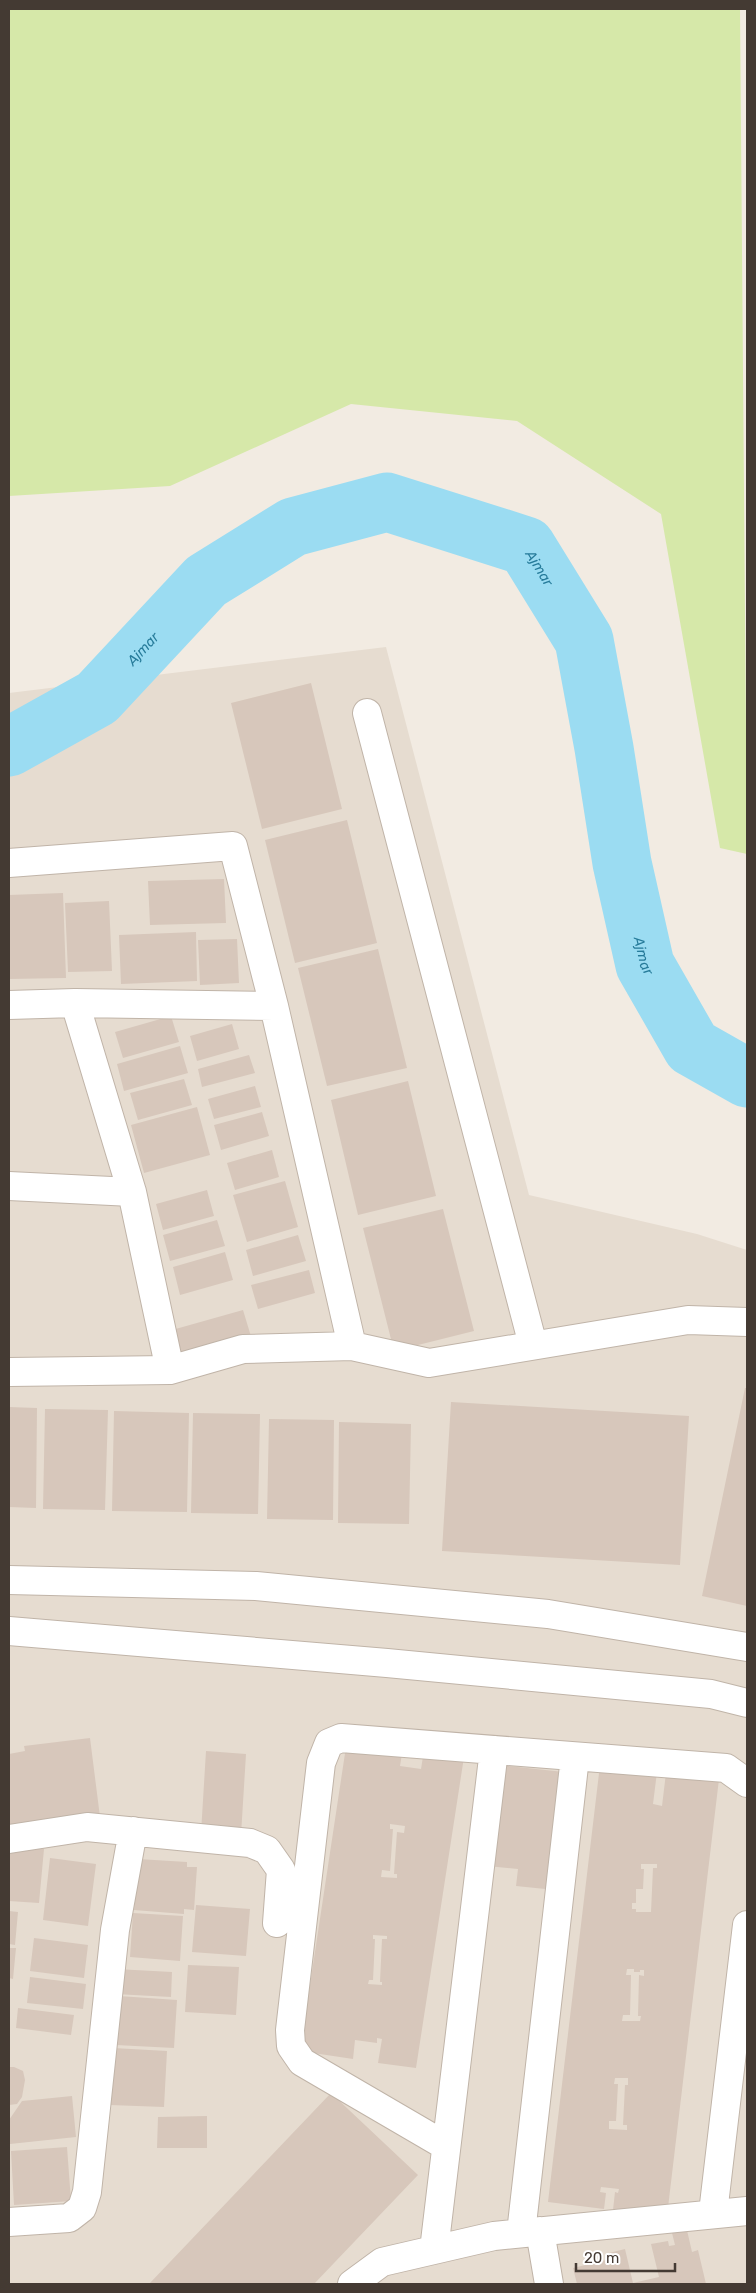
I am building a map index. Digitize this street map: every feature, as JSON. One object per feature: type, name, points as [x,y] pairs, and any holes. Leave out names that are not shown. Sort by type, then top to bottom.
[{"type":"street","points":[[368,713],[533,1346]]},
{"type":"street","points":[[9,863],[234,846],[274,1006],[352,1346]]},
{"type":"street","points":[[9,1005],[75,1003],[274,1006]]},
{"type":"street","points":[[75,1003],[132,1192],[170,1370]]},
{"type":"street","points":[[9,1186],[132,1192]]},
{"type":"street","points":[[9,1372],[170,1370],[243,1349],[352,1346],[429,1363],[688,1320],[747,1322]]},
{"type":"street","points":[[9,1580],[266,1587],[548,1614],[747,1647]]},
{"type":"street","points":[[9,1631],[387,1663],[701,1693],[747,1703]]},
{"type":"street","points":[[446,2146],[302,2062],[291,2046],[290,2030],[321,1763],[329,1742],[342,1738],[726,1768],[747,1783]]},
{"type":"street","points":[[434,2250],[494,1750]]},
{"type":"street","points":[[549,2284],[531,2232],[575,1757]]},
{"type":"street","points":[[9,1838],[87,1827],[250,1843],[267,1850],[281,1870],[277,1923]]},
{"type":"street","points":[[9,2222],[69,2218],[82,2208],[87,2192],[115,1930],[134,1831]]},
{"type":"street","points":[[713,2213],[747,1925]]},
{"type":"street","points":[[352,2284],[382,2262],[494,2236],[747,2211]]},
{"type":"shaded area","points":[[386,647],[529,1195],[697,1234],[747,1250],[747,2284],[9,2284],[9,693]]},
{"type":"green space","points":[[9,9],[740,9],[747,854],[720,848],[661,514],[517,421],[351,404],[170,486],[9,496]]},
{"type":"building","points":[[311,683],[342,809],[262,829],[231,703]]},
{"type":"building","points":[[347,820],[377,943],[295,963],[265,840]]},
{"type":"building","points":[[224,879],[226,923],[150,925],[148,881]]},
{"type":"building","points":[[63,893],[66,978],[9,979],[9,895]]},
{"type":"building","points":[[109,901],[112,971],[68,972],[65,903]]},
{"type":"building","points":[[196,932],[197,981],[121,984],[119,935]]},
{"type":"building","points":[[237,939],[239,983],[200,985],[198,940]]},
{"type":"building","points":[[378,949],[407,1068],[327,1086],[298,968]]},
{"type":"building","points":[[171,1016],[179,1042],[123,1058],[115,1032]]},
{"type":"building","points":[[232,1024],[239,1049],[197,1061],[190,1036]]},
{"type":"building","points":[[180,1046],[188,1073],[124,1091],[117,1064]]},
{"type":"building","points":[[249,1055],[255,1073],[202,1087],[198,1069]]},
{"type":"building","points":[[184,1079],[192,1105],[138,1120],[130,1093]]},
{"type":"building","points":[[408,1081],[436,1196],[358,1215],[331,1100]]},
{"type":"building","points":[[255,1086],[261,1107],[214,1119],[208,1099]]},
{"type":"building","points":[[197,1107],[210,1155],[144,1173],[131,1125]]},
{"type":"building","points":[[262,1112],[269,1136],[221,1150],[214,1125]]},
{"type":"building","points":[[272,1150],[279,1177],[235,1190],[227,1163]]},
{"type":"building","points":[[285,1181],[298,1227],[247,1242],[233,1195]]},
{"type":"building","points":[[207,1190],[214,1216],[163,1230],[156,1204]]},
{"type":"building","points":[[443,1209],[474,1331],[394,1351],[363,1228]]},
{"type":"building","points":[[217,1220],[225,1246],[170,1261],[163,1235]]},
{"type":"building","points":[[298,1235],[306,1261],[253,1276],[246,1250]]},
{"type":"building","points":[[225,1252],[233,1280],[180,1295],[173,1267]]},
{"type":"building","points":[[309,1270],[315,1293],[258,1309],[251,1285]]},
{"type":"building","points":[[243,1310],[253,1343],[181,1362],[172,1330]]},
{"type":"building","points":[[745,1388],[747,1388],[747,1606],[702,1596]]},
{"type":"building","points":[[451,1402],[689,1416],[680,1565],[442,1551]]},
{"type":"building","points":[[9,1407],[37,1408],[36,1508],[9,1507]]},
{"type":"building","points":[[45,1409],[108,1410],[105,1510],[43,1509]]},
{"type":"building","points":[[114,1411],[189,1413],[187,1512],[112,1511]]},
{"type":"building","points":[[193,1413],[260,1414],[258,1514],[191,1513]]},
{"type":"building","points":[[269,1419],[334,1420],[333,1520],[267,1519]]},
{"type":"building","points":[[339,1422],[411,1424],[409,1524],[338,1523]]},
{"type":"building","points":[[349,1727],[405,1735],[400,1766],[421,1769],[426,1738],[466,1744],[416,2068],[378,2063],[382,2039],[377,2038],[377,2043],[355,2040],[353,2059],[300,2051]],"holes":[[[390,1824],[405,1826],[404,1833],[397,1832],[394,1874],[397,1874],[397,1878],[381,1877],[382,1870],[390,1871],[393,1829],[390,1829]],[[373,1935],[387,1936],[387,1939],[382,1939],[380,1982],[382,1982],[382,1985],[368,1984],[369,1980],[373,1980],[375,1939],[373,1939]]]},
{"type":"building","points":[[90,1738],[100,1817],[9,1829],[9,1754],[25,1751],[24,1746]]},
{"type":"building","points":[[206,1751],[246,1754],[241,1835],[201,1833]]},
{"type":"building","points":[[499,1765],[564,1772],[555,1890],[516,1886],[518,1869],[487,1866]]},
{"type":"building","points":[[600,1765],[657,1772],[653,1804],[662,1806],[666,1773],[719,1779],[667,2216],[613,2210],[615,2192],[618,2193],[619,2189],[601,2187],[600,2192],[606,2193],[604,2209],[548,2202]],"holes":[[[641,1864],[657,1864],[657,1868],[653,1868],[651,1912],[636,1912],[636,1909],[632,1909],[632,1903],[636,1903],[636,1889],[643,1889],[644,1869],[641,1869]],[[627,1969],[634,1969],[634,1972],[644,1970],[644,1976],[639,1975],[638,2016],[641,2016],[640,2021],[622,2021],[623,2015],[630,2015],[631,1975],[626,1975]],[[615,2078],[628,2078],[628,2085],[625,2085],[623,2125],[627,2125],[627,2130],[609,2129],[609,2121],[616,2121],[618,2084],[614,2084]]]},
{"type":"building","points":[[9,1845],[44,1849],[39,1903],[9,1901]]},
{"type":"building","points":[[50,1858],[96,1864],[88,1926],[43,1920]]},
{"type":"building","points":[[138,1859],[187,1862],[187,1867],[197,1867],[194,1910],[184,1909],[184,1914],[134,1910]]},
{"type":"building","points":[[196,1905],[250,1909],[246,1956],[192,1952]]},
{"type":"building","points":[[9,1911],[18,1912],[15,1945],[9,1944]]},
{"type":"building","points":[[133,1913],[183,1916],[180,1961],[130,1957]]},
{"type":"building","points":[[34,1938],[88,1945],[84,1978],[30,1971]]},
{"type":"building","points":[[9,1948],[16,1948],[13,1979],[9,1978]]},
{"type":"building","points":[[188,1965],[239,1967],[236,2015],[185,2012]]},
{"type":"building","points":[[116,1969],[172,1972],[171,1997],[115,1994]]},
{"type":"building","points":[[30,1977],[86,1984],[83,2009],[27,2003]]},
{"type":"building","points":[[119,1996],[177,2000],[174,2048],[116,2045]]},
{"type":"building","points":[[18,2008],[74,2015],[71,2035],[16,2028]]},
{"type":"building","points":[[113,2048],[167,2051],[164,2107],[110,2105]]},
{"type":"building","points":[[9,2067],[23,2071],[25,2080],[22,2097],[17,2104],[9,2105]]},
{"type":"building","points":[[331,2093],[418,2175],[314,2284],[149,2284]]},
{"type":"building","points":[[72,2096],[76,2137],[10,2144],[9,2120],[22,2101]]},
{"type":"building","points":[[207,2116],[207,2148],[157,2148],[158,2117]]},
{"type":"building","points":[[67,2147],[71,2201],[14,2205],[11,2151]]},
{"type":"building","points":[[686,2226],[692,2252],[698,2250],[706,2284],[577,2284],[573,2268],[610,2259],[609,2253],[625,2249],[633,2283],[659,2277],[651,2244],[668,2241],[669,2246],[675,2245],[671,2229]]},
{"type":"waterway","name":"Ajmar","points":[[9,747],[97,698],[206,581],[293,527],[387,502],[526,546],[584,640],[604,748],[622,863],[645,965],[692,1047],[747,1078]]}]
